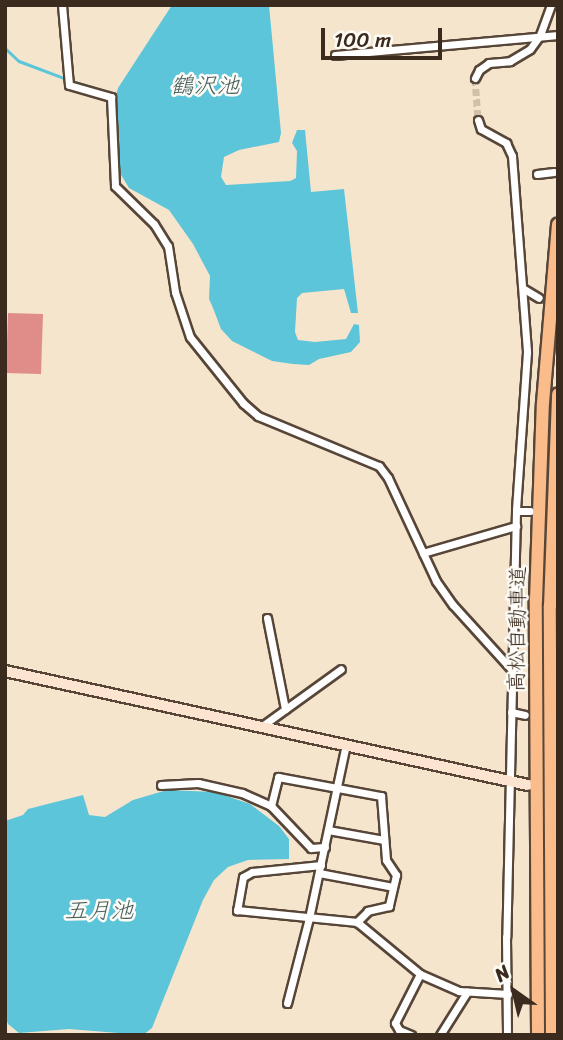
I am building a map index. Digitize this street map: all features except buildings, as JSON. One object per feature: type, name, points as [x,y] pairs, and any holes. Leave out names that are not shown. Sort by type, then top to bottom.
[{"type":"highway","name":"高松自動車道","points":[[538,1035],[536,600],[543,403],[558,225]]},
{"type":"highway","name":"高松自動車道","points":[[552,1035],[550,631],[558,394]]},
{"type":"street","points":[[62,5],[69,85],[111,97],[115,186],[153,224],[168,246],[175,292],[190,337],[243,403],[258,416],[379,466],[388,478],[436,581],[453,605],[513,671]]},
{"type":"street","points":[[475,78],[478,70],[489,63],[510,61],[530,48],[540,35],[551,5]]},
{"type":"street","points":[[335,55],[558,35]]},
{"type":"street","points":[[478,120],[481,129],[506,143],[512,156],[527,352],[516,511],[506,937],[507,1035]]},
{"type":"street","points":[[537,174],[554,172]]},
{"type":"street","points":[[524,289],[539,298]]},
{"type":"street","points":[[516,511],[530,511]]},
{"type":"street","points":[[423,553],[516,526]]},
{"type":"street","points":[[267,618],[285,709]]},
{"type":"street","points":[[262,726],[341,669]]},
{"type":"street","points":[[5,671],[528,785]]},
{"type":"street","points":[[511,712],[525,715]]},
{"type":"street","points":[[287,1003],[309,918],[346,744]]},
{"type":"street","points":[[271,806],[278,777],[381,796],[386,860],[396,875],[389,906],[368,911],[357,922]]},
{"type":"street","points":[[161,785],[180,782],[214,786],[271,806],[311,848],[325,847]]},
{"type":"street","points":[[328,830],[384,840]]},
{"type":"street","points":[[393,887],[320,869],[252,872],[243,877],[237,910],[357,922],[420,974],[467,992],[508,994]]},
{"type":"street","points":[[411,1035],[399,1030],[395,1023],[420,974]]},
{"type":"street","points":[[440,1035],[467,992]]},
{"type":"water","name":"鶴沢池","points":[[172,5],[269,5],[281,133],[279,142],[239,150],[224,157],[221,177],[226,185],[290,181],[296,178],[297,151],[292,143],[297,130],[305,130],[311,192],[344,189],[358,313],[351,313],[344,289],[302,293],[297,298],[295,332],[298,340],[315,342],[346,339],[354,324],[359,325],[360,342],[351,352],[319,359],[309,365],[293,364],[272,361],[232,341],[221,329],[209,299],[210,276],[193,244],[169,210],[129,188],[120,173],[115,99],[118,88]]},
{"type":"water","name":"五月池","points":[[167,790],[215,792],[250,804],[279,826],[289,839],[289,859],[248,860],[228,867],[214,880],[203,900],[152,1028],[143,1035],[69,1029],[19,1033],[8,1024],[5,1015],[5,821],[23,815],[28,809],[83,795],[89,815],[105,817],[133,800]]},
{"type":"waterway","points":[[5,48],[19,61],[64,78]]},
{"type":"waterway","points":[[72,81],[105,91]]},
{"type":"tunnel","points":[[475,78],[478,120]]}]
